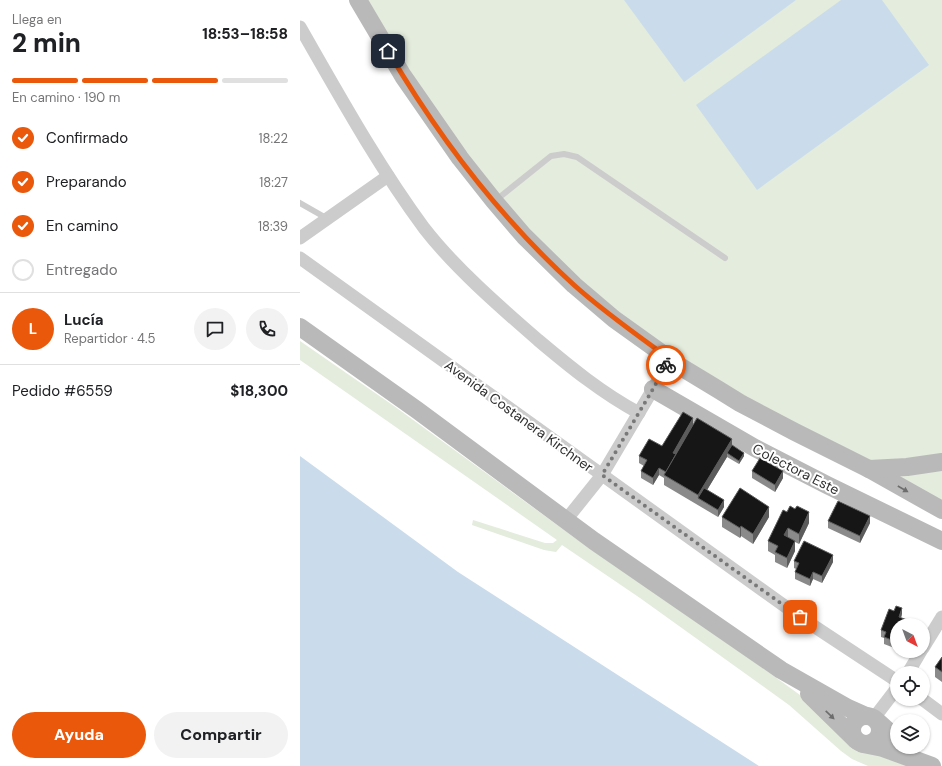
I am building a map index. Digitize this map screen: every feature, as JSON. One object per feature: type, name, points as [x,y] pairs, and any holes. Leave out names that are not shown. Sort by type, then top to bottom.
[{"type":"street","points":[[358,0],[403,76],[460,158],[524,236],[574,285],[614,319],[670,359],[740,403],[794,432],[869,469],[942,510]]},
{"type":"street","points":[[300,27],[363,137],[388,176],[425,228],[449,257],[507,313],[575,372],[616,401],[639,413]]},
{"type":"street","points":[[300,238],[388,176]]},
{"type":"street","name":"Avenida Costanera Kirchner","points":[[300,258],[800,617],[890,676]]},
{"type":"street","points":[[300,327],[417,410],[601,546],[792,678],[848,708],[872,718],[890,733]]},
{"type":"street","points":[[566,520],[602,475],[670,359]]},
{"type":"street","name":"Colectora Este","points":[[653,389],[755,448],[942,541]]},
{"type":"street","points":[[869,469],[907,467],[942,462]]},
{"type":"street","points":[[930,637],[942,617]]},
{"type":"street","points":[[792,678],[860,742]]},
{"type":"street","points":[[890,696],[872,718],[857,719],[852,727],[853,736],[860,742],[883,748],[928,764]]},
{"type":"street","points":[[930,705],[942,714]]},
{"type":"street","points":[[915,754],[928,764]]},
{"type":"lane","points":[[494,201],[551,156],[564,154],[577,157],[726,258]]},
{"type":"lane","points":[[300,203],[328,219]]},
{"type":"green space","points":[[359,0],[942,0],[942,511],[661,353],[494,201]]},
{"type":"green space","points":[[300,341],[394,406],[575,538],[721,638],[800,695],[834,725],[907,766],[868,766],[852,759],[789,705],[640,598],[562,545],[556,552],[544,550],[472,525],[473,520],[545,543],[553,543],[557,540],[300,360]]},
{"type":"water","points":[[624,0],[796,0],[684,82]]},
{"type":"water","points":[[841,0],[882,0],[929,65],[757,190],[696,105]]},
{"type":"water","points":[[300,456],[458,572],[759,766],[300,766]]},
{"type":"building","points":[[683,412],[693,418],[673,453],[676,454],[666,472],[659,468],[653,478],[641,471],[647,460],[639,456],[649,439],[662,446]]},
{"type":"building","points":[[697,418],[732,439],[698,495],[664,475]]},
{"type":"building","points":[[732,445],[744,453],[739,461],[727,453]]},
{"type":"building","points":[[760,458],[783,471],[775,485],[752,471]]},
{"type":"building","points":[[704,488],[724,500],[718,510],[698,498]]},
{"type":"building","points":[[740,488],[769,507],[753,534],[741,526],[740,528],[722,517]]},
{"type":"building","points":[[838,501],[870,516],[860,536],[828,521]]},
{"type":"building","points":[[790,506],[795,509],[797,506],[809,512],[799,534],[788,528],[784,535],[795,541],[787,558],[775,552],[778,546],[768,541],[783,510],[787,512]]},
{"type":"building","points":[[804,541],[833,555],[822,576],[813,572],[810,579],[795,572],[799,563],[794,561]]},
{"type":"building","points":[[896,606],[902,608],[899,617],[902,618],[890,618],[890,639],[884,637],[886,632],[881,630],[889,609],[894,611]]},
{"type":"building","points":[[942,657],[942,672],[935,667]]},
{"type":"way so far","points":[[666,365],[602,475],[800,617]]},
{"type":"route","points":[[388,51],[403,76],[460,158],[524,236],[574,285],[614,319],[670,359],[666,365]]}]
